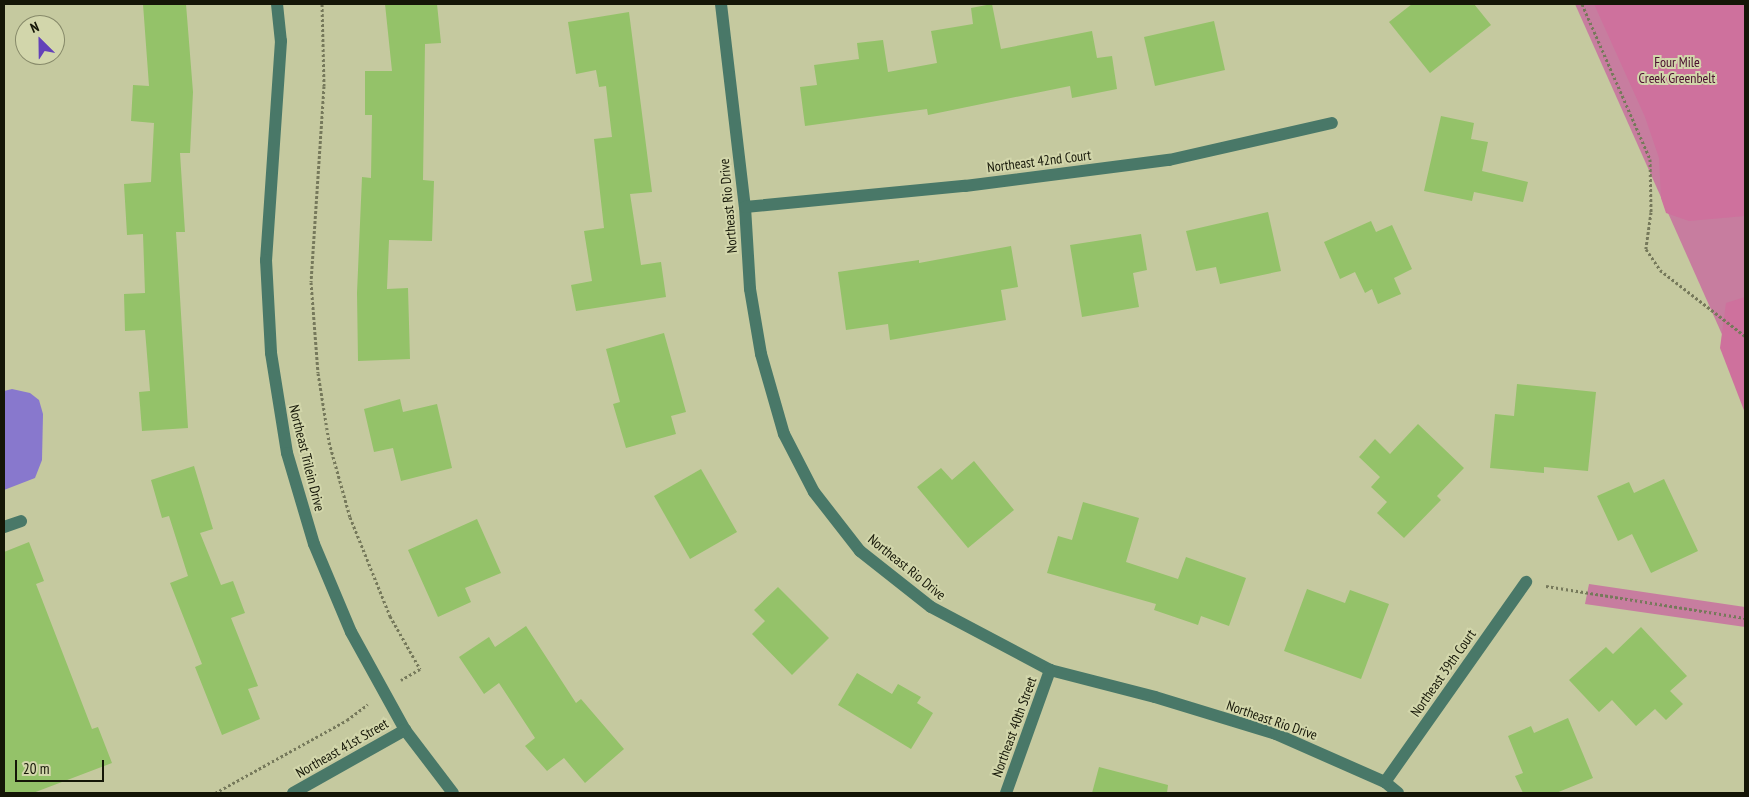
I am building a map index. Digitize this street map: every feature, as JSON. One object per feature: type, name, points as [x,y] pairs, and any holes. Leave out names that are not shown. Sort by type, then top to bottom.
[{"type":"street","name":"Northeast Trilein Drive","points":[[277,4],[281,41],[266,260],[277,401],[287,453],[314,544],[352,632],[405,730],[453,793]]},
{"type":"street","name":"Northeast Rio Drive","points":[[721,4],[745,207],[750,289],[761,354],[784,434],[814,492],[860,551],[931,607],[1050,670],[1155,697],[1276,734],[1385,782],[1398,793]]},
{"type":"street","name":"Northeast 42nd Court","points":[[745,207],[965,186],[1169,160],[1332,123]]},
{"type":"street","points":[[4,527],[21,520]]},
{"type":"street","name":"Northeast 39th Court","points":[[1385,782],[1526,582]]},
{"type":"street","name":"Northeast 40th Street","points":[[1006,793],[1050,670]]},
{"type":"street","name":"Northeast 41st Street","points":[[293,793],[405,730]]},
{"type":"path","points":[[215,793],[347,720],[383,692],[420,669],[390,616],[361,549],[337,472],[323,412],[311,282],[324,86],[322,4]]},
{"type":"path","points":[[1582,4],[1650,159],[1651,212],[1646,249],[1660,270],[1745,336]]},
{"type":"path","points":[[1526,582],[1582,594],[1745,618]]},
{"type":"green space","name":"Four Mile Creek Greenbelt","points":[[1575,4],[1745,4],[1745,386]]},
{"type":"green space","name":"Four Mile Creek Greenbelt","points":[[1594,4],[1745,4],[1745,216],[1689,221],[1666,213],[1661,198],[1659,158],[1645,117]]},
{"type":"green space","points":[[1745,297],[1745,413],[1720,348],[1726,303]]},
{"type":"green space","points":[[1589,584],[1745,607],[1745,627],[1585,604]]},
{"type":"shaded area","points":[[12,389],[30,393],[39,400],[43,414],[42,460],[35,478],[4,490],[4,391]]},
{"type":"building","points":[[143,4],[186,4],[193,92],[190,153],[180,153],[185,232],[176,232],[188,428],[142,431],[139,392],[150,391],[145,330],[125,331],[124,294],[145,293],[143,234],[127,235],[124,184],[151,182],[154,123],[131,121],[133,85],[149,86]]},
{"type":"building","points":[[385,4],[437,4],[441,43],[425,44],[423,180],[434,181],[432,241],[389,240],[387,289],[408,288],[410,359],[358,361],[357,293],[362,177],[371,178],[372,115],[365,115],[365,71],[392,71]]},
{"type":"building","points":[[992,4],[1001,49],[1092,31],[1097,58],[1112,56],[1117,89],[1072,98],[1070,86],[928,115],[927,109],[805,126],[800,87],[817,85],[814,65],[859,59],[857,43],[883,40],[888,72],[937,63],[931,31],[973,24],[971,8]]},
{"type":"building","points":[[1412,4],[1474,4],[1491,25],[1430,73],[1389,22]]},
{"type":"building","points":[[629,12],[652,192],[630,194],[641,265],[661,262],[666,297],[576,311],[571,285],[592,281],[584,231],[604,228],[594,139],[612,137],[606,86],[599,87],[596,70],[576,74],[568,22]]},
{"type":"building","points":[[1214,21],[1225,70],[1155,86],[1144,37]]},
{"type":"building","points":[[1441,116],[1474,123],[1471,139],[1488,142],[1482,171],[1528,182],[1523,202],[1474,192],[1472,201],[1424,191]]},
{"type":"building","points":[[1268,212],[1281,271],[1220,284],[1216,267],[1196,271],[1186,231]]},
{"type":"building","points":[[1371,221],[1376,232],[1392,225],[1412,269],[1394,278],[1401,294],[1378,304],[1372,289],[1365,293],[1355,272],[1340,279],[1324,242]]},
{"type":"building","points":[[1141,234],[1147,270],[1133,273],[1139,307],[1082,317],[1070,245]]},
{"type":"building","points":[[1011,246],[1018,287],[1001,290],[1006,320],[890,340],[888,324],[846,330],[838,272],[919,260],[919,263]]},
{"type":"building","points":[[664,333],[686,412],[671,416],[676,434],[626,448],[613,404],[620,402],[606,349]]},
{"type":"building","points":[[1517,384],[1596,392],[1588,471],[1544,467],[1544,473],[1490,468],[1495,414],[1514,416]]},
{"type":"building","points":[[400,399],[403,412],[437,404],[452,468],[401,481],[393,448],[374,452],[364,409]]},
{"type":"building","points":[[1418,424],[1464,468],[1437,496],[1441,500],[1404,538],[1377,513],[1387,502],[1371,487],[1380,477],[1359,457],[1375,439],[1390,454]]},
{"type":"building","points":[[974,461],[1014,510],[968,548],[917,487],[941,468],[952,480]]},
{"type":"building","points":[[194,466],[213,529],[200,533],[221,585],[233,581],[245,613],[231,618],[258,686],[248,689],[260,719],[222,735],[195,667],[202,664],[170,583],[188,576],[169,516],[162,518],[151,480]]},
{"type":"building","points":[[701,469],[737,532],[690,559],[654,496]]},
{"type":"building","points":[[1664,479],[1698,551],[1651,573],[1632,534],[1618,541],[1597,496],[1629,482],[1634,493]]},
{"type":"building","points":[[1083,502],[1139,518],[1126,562],[1178,579],[1186,557],[1246,578],[1229,626],[1201,616],[1198,625],[1154,610],[1156,604],[1047,573],[1058,536],[1072,540]]},
{"type":"building","points":[[477,519],[501,573],[465,588],[471,602],[438,617],[408,550]]},
{"type":"building","points":[[29,542],[44,581],[36,584],[92,729],[98,727],[112,763],[33,793],[4,793],[4,552]]},
{"type":"building","points":[[778,587],[829,638],[792,675],[752,634],[765,621],[754,610]]},
{"type":"building","points":[[1307,589],[1345,603],[1350,590],[1389,604],[1361,679],[1284,651]]},
{"type":"building","points":[[526,626],[576,703],[581,699],[624,749],[585,783],[564,758],[547,771],[525,746],[535,738],[499,683],[484,694],[459,657],[489,637],[495,647]]},
{"type":"building","points":[[1641,627],[1687,676],[1670,691],[1683,704],[1666,720],[1655,709],[1636,726],[1612,700],[1599,712],[1569,680],[1606,647],[1613,654]]},
{"type":"building","points":[[857,673],[892,694],[898,684],[921,697],[917,703],[933,713],[911,749],[838,705]]},
{"type":"building","points":[[1568,718],[1593,778],[1556,793],[1523,793],[1515,776],[1523,773],[1508,736],[1531,726],[1534,733]]},
{"type":"building","points":[[1099,767],[1168,785],[1167,793],[1092,793]]}]
